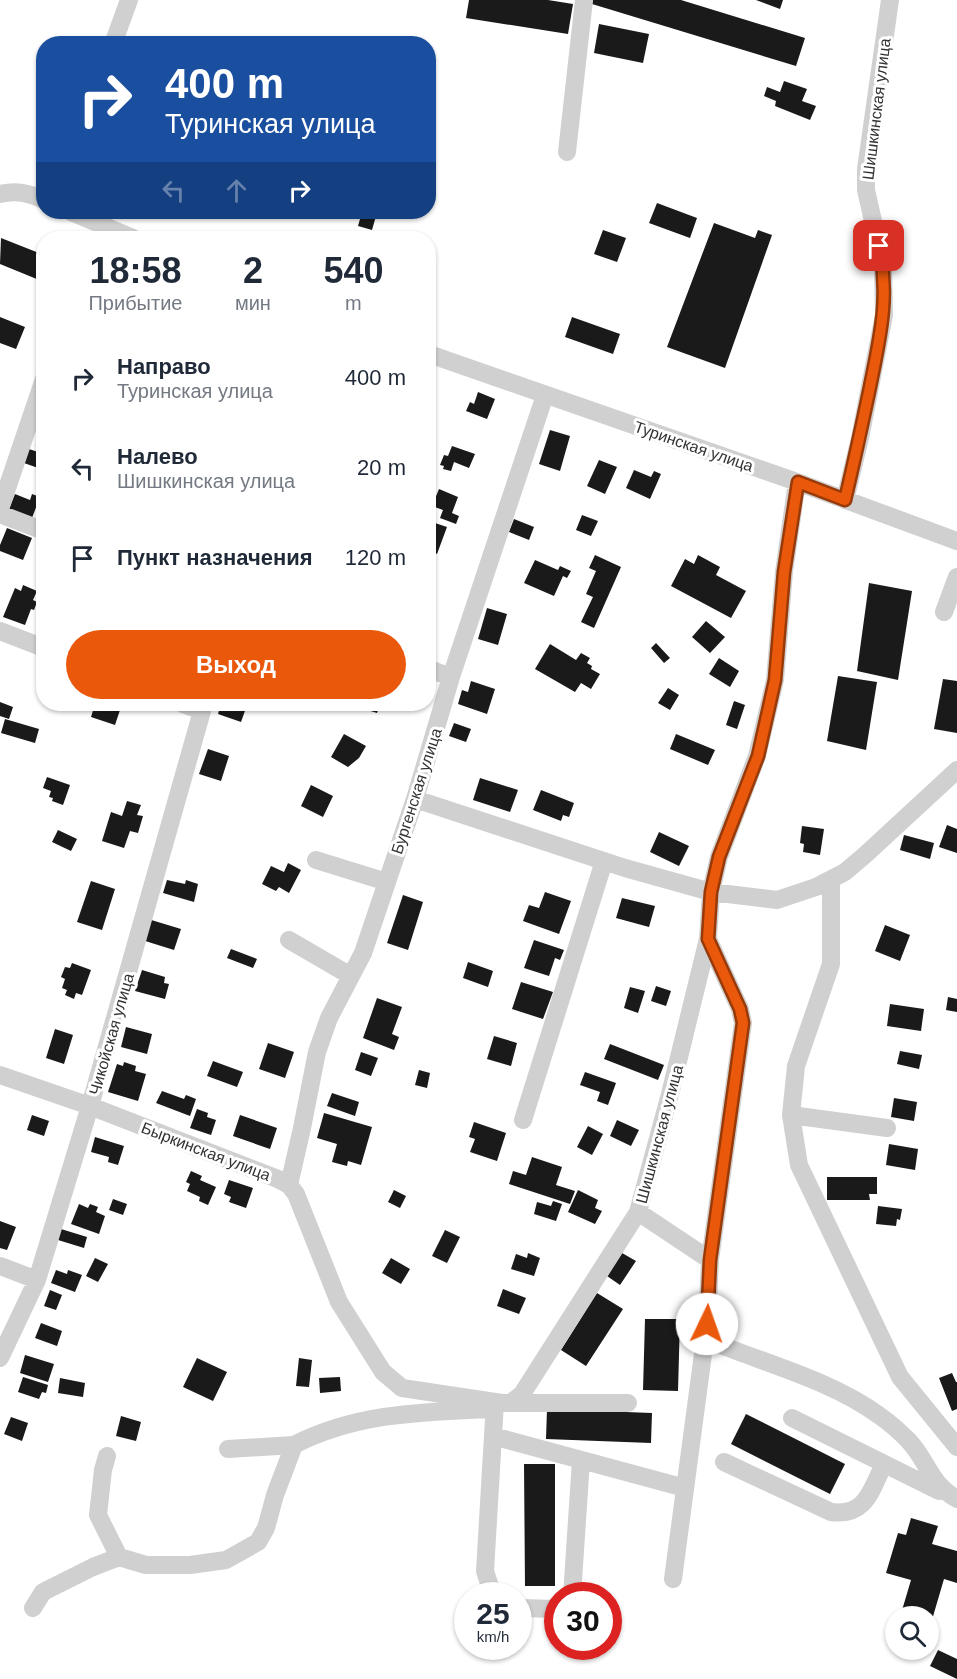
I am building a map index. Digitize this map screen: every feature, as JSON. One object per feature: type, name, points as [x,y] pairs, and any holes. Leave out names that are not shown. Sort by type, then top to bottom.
[{"type":"street","points":[[116,36],[129,0]]},
{"type":"street","points":[[567,152],[584,0]]},
{"type":"street","name":"Шишкинская улица","points":[[845,500],[860,438],[884,315],[883,265],[866,190],[866,169],[890,0]]},
{"type":"street","points":[[0,194],[10,192],[36,197]]},
{"type":"street","points":[[80,219],[93,230]]},
{"type":"street","name":"Туринская улица","points":[[436,362],[545,395],[798,482],[957,541]]},
{"type":"street","name":"Бургенская улица","points":[[289,1185],[317,1052],[329,1018],[363,953],[415,799],[451,677],[545,395]]},
{"type":"street","points":[[0,509],[36,403]]},
{"type":"street","name":"Шишкинская улица","points":[[501,1404],[522,1394],[638,1212],[708,939],[711,892],[719,857],[758,756],[775,680],[784,572],[798,482]]},
{"type":"street","points":[[0,514],[36,528]]},
{"type":"street","points":[[944,612],[957,577]]},
{"type":"street","points":[[0,631],[36,645]]},
{"type":"street","points":[[436,672],[451,677]]},
{"type":"street","name":"Чикойская улица","points":[[0,1358],[37,1280],[90,1106],[202,711]]},
{"type":"street","points":[[415,799],[604,861],[711,892],[777,900],[816,887],[845,872],[957,770]]},
{"type":"street","points":[[316,860],[387,882]]},
{"type":"street","points":[[523,1120],[604,861]]},
{"type":"street","points":[[831,879],[831,964],[796,1066],[791,1114],[799,1165],[900,1377],[957,1447]]},
{"type":"street","name":"Шишкинская улица","points":[[673,1579],[707,1324],[710,1260],[743,1023],[740,1009],[708,939]]},
{"type":"street","points":[[288,940],[351,976]]},
{"type":"street","name":"Быркинская улица","points":[[0,1075],[90,1106],[289,1185],[296,1194],[339,1302],[383,1372],[402,1388],[501,1404]]},
{"type":"street","points":[[791,1114],[887,1128]]},
{"type":"street","points":[[638,1212],[710,1260]]},
{"type":"street","points":[[0,1266],[37,1280]]},
{"type":"street","points":[[707,1324],[710,1336],[718,1344],[843,1392],[880,1416],[909,1441],[934,1480],[947,1494],[957,1499]]},
{"type":"street","points":[[228,1449],[294,1445],[319,1432],[365,1420],[421,1412],[501,1404],[628,1403]]},
{"type":"street","points":[[488,1582],[484,1571],[493,1436],[501,1404]]},
{"type":"street","points":[[792,1418],[957,1499]]},
{"type":"street","points":[[493,1436],[685,1488]]},
{"type":"street","points":[[33,1608],[43,1592],[119,1557],[146,1565],[190,1565],[226,1560],[258,1542],[266,1528],[274,1495],[294,1445]]},
{"type":"street","points":[[108,1456],[102,1479],[98,1515],[119,1557]]},
{"type":"street","points":[[573,1582],[581,1460]]},
{"type":"street","points":[[724,1462],[831,1512],[842,1514],[856,1510],[865,1501],[884,1464]]},
{"type":"building","points":[[469,0],[548,0],[573,4],[568,34],[466,18]]},
{"type":"building","points":[[593,0],[681,0],[805,38],[796,66],[592,4]]},
{"type":"building","points":[[756,0],[783,0],[780,9]]},
{"type":"building","points":[[599,24],[649,34],[643,63],[594,53]]},
{"type":"building","points":[[784,81],[807,89],[802,101],[816,106],[810,120],[775,106],[776,101],[764,96],[767,87],[780,92]]},
{"type":"building","points":[[657,203],[697,218],[690,238],[649,223]]},
{"type":"building","points":[[360,219],[375,219],[372,230],[358,226]]},
{"type":"building","points":[[714,223],[755,238],[758,230],[772,235],[725,368],[667,347]]},
{"type":"building","points":[[603,230],[626,238],[617,262],[594,254]]},
{"type":"building","points":[[1,238],[36,252],[36,279],[0,264]]},
{"type":"building","points":[[0,317],[25,327],[16,349],[0,343]]},
{"type":"building","points":[[572,317],[620,334],[613,354],[565,337]]},
{"type":"building","points":[[478,392],[495,399],[487,419],[466,411],[470,402],[474,404]]},
{"type":"building","points":[[550,430],[570,436],[560,471],[539,464]]},
{"type":"building","points":[[452,446],[475,454],[469,468],[454,462],[451,471],[443,469],[444,466],[440,465],[444,455],[448,456]]},
{"type":"building","points":[[26,448],[36,451],[36,467],[21,462]]},
{"type":"building","points":[[599,460],[617,467],[605,494],[587,486]]},
{"type":"building","points":[[634,470],[651,477],[654,471],[661,474],[650,499],[626,488]]},
{"type":"building","points":[[439,489],[458,497],[452,513],[459,516],[456,524],[440,518],[443,510],[436,507]]},
{"type":"building","points":[[15,494],[30,500],[32,494],[36,496],[36,508],[32,518],[9,509]]},
{"type":"building","points":[[582,515],[598,521],[591,536],[576,530]]},
{"type":"building","points":[[514,519],[534,527],[529,540],[509,532]]},
{"type":"building","points":[[436,523],[447,527],[436,554]]},
{"type":"building","points":[[7,528],[32,538],[23,560],[0,551]]},
{"type":"building","points":[[595,555],[621,567],[594,628],[581,622],[593,597],[586,594],[596,571],[589,568]]},
{"type":"building","points":[[698,555],[720,567],[716,575],[746,591],[731,618],[671,586],[685,559],[694,564]]},
{"type":"building","points":[[535,560],[558,570],[560,566],[571,571],[567,578],[563,576],[554,596],[524,583]]},
{"type":"building","points":[[869,583],[912,591],[898,680],[857,671]]},
{"type":"building","points":[[23,585],[36,591],[33,600],[36,605],[34,610],[31,609],[25,625],[3,617],[15,588],[21,591]]},
{"type":"building","points":[[487,608],[507,614],[498,645],[478,639]]},
{"type":"building","points":[[706,621],[725,637],[710,653],[692,637]]},
{"type":"building","points":[[656,643],[670,658],[664,663],[651,648]]},
{"type":"building","points":[[550,644],[576,660],[581,653],[590,658],[587,663],[592,666],[591,669],[600,674],[591,689],[581,683],[575,692],[535,669]]},
{"type":"building","points":[[719,658],[739,671],[730,687],[709,674]]},
{"type":"building","points":[[838,676],[877,682],[866,750],[827,741]]},
{"type":"building","points":[[943,679],[957,681],[957,733],[934,729]]},
{"type":"building","points":[[471,681],[495,689],[487,714],[458,704],[462,690],[468,692]]},
{"type":"building","points":[[668,688],[679,695],[670,710],[658,703]]},
{"type":"building","points":[[734,701],[745,705],[737,729],[726,725]]},
{"type":"building","points":[[0,702],[13,707],[9,719],[0,716]]},
{"type":"building","points":[[93,711],[120,711],[115,725],[91,717]]},
{"type":"building","points":[[219,711],[245,711],[241,722],[218,714]]},
{"type":"building","points":[[5,719],[39,729],[35,743],[1,733]]},
{"type":"building","points":[[454,723],[471,729],[466,742],[449,736]]},
{"type":"building","points":[[344,734],[366,746],[359,758],[348,767],[331,757]]},
{"type":"building","points":[[676,734],[715,750],[708,765],[670,749]]},
{"type":"building","points":[[208,749],[229,756],[221,781],[199,774]]},
{"type":"building","points":[[47,777],[70,785],[63,805],[52,801],[53,798],[49,797],[51,791],[43,788]]},
{"type":"building","points":[[480,778],[518,790],[510,812],[473,800]]},
{"type":"building","points":[[311,785],[333,796],[323,817],[301,806]]},
{"type":"building","points":[[541,790],[574,803],[569,817],[563,815],[561,821],[533,810]]},
{"type":"building","points":[[127,801],[141,805],[137,815],[143,816],[138,833],[130,831],[124,848],[102,841],[111,812],[122,816]]},
{"type":"building","points":[[947,825],[957,829],[957,853],[939,847]]},
{"type":"building","points":[[802,826],[824,829],[820,855],[803,852],[804,844],[800,843]]},
{"type":"building","points":[[58,830],[77,839],[71,851],[52,842]]},
{"type":"building","points":[[659,832],[689,846],[679,866],[650,852]]},
{"type":"building","points":[[904,835],[934,843],[930,859],[900,850]]},
{"type":"building","points":[[288,863],[301,870],[289,893],[279,887],[276,891],[262,884],[271,866],[284,872]]},
{"type":"building","points":[[167,880],[185,884],[186,880],[198,884],[194,902],[163,893]]},
{"type":"building","points":[[91,881],[115,889],[102,930],[77,922]]},
{"type":"building","points":[[545,892],[571,901],[559,934],[523,921],[529,905],[539,908]]},
{"type":"building","points":[[403,895],[423,902],[408,950],[387,943]]},
{"type":"building","points":[[622,898],[655,906],[649,927],[616,918]]},
{"type":"building","points":[[148,919],[181,929],[174,950],[142,940]]},
{"type":"building","points":[[885,925],[910,935],[900,961],[875,951]]},
{"type":"building","points":[[534,940],[564,950],[560,960],[555,958],[549,976],[524,968]]},
{"type":"building","points":[[231,949],[257,959],[253,968],[227,958]]},
{"type":"building","points":[[468,962],[493,971],[488,987],[463,978]]},
{"type":"building","points":[[72,963],[91,970],[82,995],[76,993],[74,999],[65,995],[67,990],[62,988],[65,979],[61,977],[65,967],[70,968]]},
{"type":"building","points":[[142,970],[165,977],[164,983],[169,984],[165,999],[135,991]]},
{"type":"building","points":[[521,982],[553,992],[543,1019],[512,1009]]},
{"type":"building","points":[[656,986],[671,991],[666,1006],[651,1001]]},
{"type":"building","points":[[630,987],[645,991],[638,1013],[624,1008]]},
{"type":"building","points":[[948,997],[957,999],[957,1012],[946,1010]]},
{"type":"building","points":[[377,998],[402,1007],[392,1034],[399,1037],[394,1050],[363,1038]]},
{"type":"building","points":[[890,1004],[924,1009],[921,1031],[887,1026]]},
{"type":"building","points":[[126,1027],[152,1034],[147,1054],[121,1047]]},
{"type":"building","points":[[55,1029],[73,1035],[64,1064],[46,1058]]},
{"type":"building","points":[[494,1036],[517,1043],[511,1066],[487,1059]]},
{"type":"building","points":[[268,1043],[294,1052],[285,1078],[259,1069]]},
{"type":"building","points":[[610,1044],[664,1065],[658,1080],[604,1059]]},
{"type":"building","points":[[900,1051],[922,1055],[919,1069],[897,1064]]},
{"type":"building","points":[[361,1052],[378,1058],[371,1076],[355,1070]]},
{"type":"building","points":[[213,1061],[243,1072],[237,1087],[207,1076]]},
{"type":"building","points":[[124,1062],[136,1066],[135,1071],[146,1074],[138,1101],[108,1092],[117,1064],[123,1066]]},
{"type":"building","points":[[419,1070],[430,1073],[427,1088],[415,1085]]},
{"type":"building","points":[[585,1072],[616,1083],[608,1105],[597,1101],[600,1092],[580,1085]]},
{"type":"building","points":[[162,1091],[184,1099],[186,1095],[196,1099],[190,1116],[156,1103]]},
{"type":"building","points":[[332,1093],[359,1102],[355,1116],[327,1106]]},
{"type":"building","points":[[894,1098],[917,1102],[914,1121],[891,1117]]},
{"type":"building","points":[[197,1109],[208,1113],[207,1117],[216,1120],[211,1135],[190,1128]]},
{"type":"building","points":[[324,1113],[372,1127],[361,1165],[348,1161],[347,1166],[332,1162],[337,1144],[317,1138]]},
{"type":"building","points":[[32,1115],[49,1121],[44,1136],[27,1130]]},
{"type":"building","points":[[240,1115],[277,1128],[270,1149],[233,1136]]},
{"type":"building","points":[[617,1120],[639,1130],[631,1146],[610,1136]]},
{"type":"building","points":[[474,1122],[506,1133],[497,1161],[470,1152],[475,1139],[469,1137]]},
{"type":"building","points":[[588,1126],[603,1134],[592,1155],[577,1147]]},
{"type":"building","points":[[95,1137],[124,1146],[118,1165],[108,1162],[109,1157],[91,1152]]},
{"type":"building","points":[[889,1144],[918,1149],[915,1170],[886,1165]]},
{"type":"building","points":[[532,1157],[562,1167],[556,1185],[575,1191],[570,1204],[509,1184],[513,1171],[526,1175]]},
{"type":"building","points":[[191,1171],[202,1176],[200,1180],[216,1187],[208,1205],[199,1201],[200,1197],[187,1191],[190,1184],[186,1182]]},
{"type":"building","points":[[827,1177],[877,1177],[877,1194],[869,1194],[870,1200],[827,1200]]},
{"type":"building","points":[[229,1180],[253,1188],[246,1208],[229,1202],[231,1197],[224,1194]]},
{"type":"building","points":[[394,1190],[406,1196],[400,1208],[388,1202]]},
{"type":"building","points":[[578,1190],[598,1200],[595,1208],[602,1211],[595,1224],[568,1212]]},
{"type":"building","points":[[113,1199],[127,1204],[123,1215],[109,1210]]},
{"type":"building","points":[[553,1201],[562,1204],[556,1221],[534,1214],[537,1202],[551,1206]]},
{"type":"building","points":[[79,1204],[88,1208],[90,1204],[98,1207],[96,1212],[105,1216],[99,1234],[71,1224]]},
{"type":"building","points":[[878,1206],[902,1209],[896,1226],[876,1224]]},
{"type":"building","points":[[0,1221],[16,1227],[7,1250],[0,1248]]},
{"type":"building","points":[[61,1229],[87,1237],[84,1248],[58,1240]]},
{"type":"building","points":[[445,1230],[460,1237],[447,1263],[432,1256]]},
{"type":"building","points":[[528,1253],[540,1258],[534,1276],[511,1269],[516,1254],[527,1258]]},
{"type":"building","points":[[622,1253],[636,1261],[620,1285],[607,1276]]},
{"type":"building","points":[[95,1258],[108,1264],[98,1282],[86,1276]]},
{"type":"building","points":[[391,1258],[410,1269],[401,1284],[382,1273]]},
{"type":"building","points":[[56,1270],[67,1274],[68,1270],[82,1275],[75,1292],[51,1283]]},
{"type":"building","points":[[503,1289],[526,1298],[519,1314],[497,1306]]},
{"type":"building","points":[[50,1290],[62,1295],[56,1310],[44,1306]]},
{"type":"building","points":[[597,1293],[623,1309],[586,1366],[561,1350]]},
{"type":"building","points":[[645,1319],[680,1319],[678,1391],[643,1390]]},
{"type":"building","points":[[41,1323],[62,1331],[57,1346],[35,1338]]},
{"type":"building","points":[[25,1355],[54,1364],[48,1382],[20,1373]]},
{"type":"building","points":[[197,1358],[227,1372],[213,1401],[183,1387]]},
{"type":"building","points":[[299,1358],[312,1360],[309,1387],[296,1386]]},
{"type":"building","points":[[952,1373],[957,1382],[957,1409],[952,1411],[939,1378]]},
{"type":"building","points":[[23,1377],[48,1385],[46,1393],[42,1392],[39,1399],[18,1392]]},
{"type":"building","points":[[340,1377],[341,1391],[320,1393],[319,1378]]},
{"type":"building","points":[[60,1378],[85,1383],[83,1397],[58,1393]]},
{"type":"building","points":[[547,1409],[652,1413],[651,1443],[546,1439]]},
{"type":"building","points":[[746,1414],[845,1464],[830,1494],[731,1444]]},
{"type":"building","points":[[121,1416],[141,1422],[136,1441],[116,1436]]},
{"type":"building","points":[[11,1417],[28,1423],[22,1441],[4,1434]]},
{"type":"building","points":[[524,1464],[555,1464],[555,1582],[544,1582],[544,1586],[532,1586],[532,1582],[525,1582]]},
{"type":"building","points":[[911,1518],[938,1526],[932,1544],[957,1551],[957,1583],[944,1579],[936,1606],[903,1606],[911,1580],[886,1573],[898,1533],[906,1535]]},
{"type":"building","points":[[939,1650],[957,1659],[957,1679],[930,1666],[933,1660],[939,1660]]},
{"type":"route","points":[[707,1324],[710,1260],[743,1023],[740,1009],[708,939],[711,892],[719,857],[758,756],[775,680],[784,572],[798,482],[845,500],[860,438],[884,315],[883,265],[879,246]]}]
